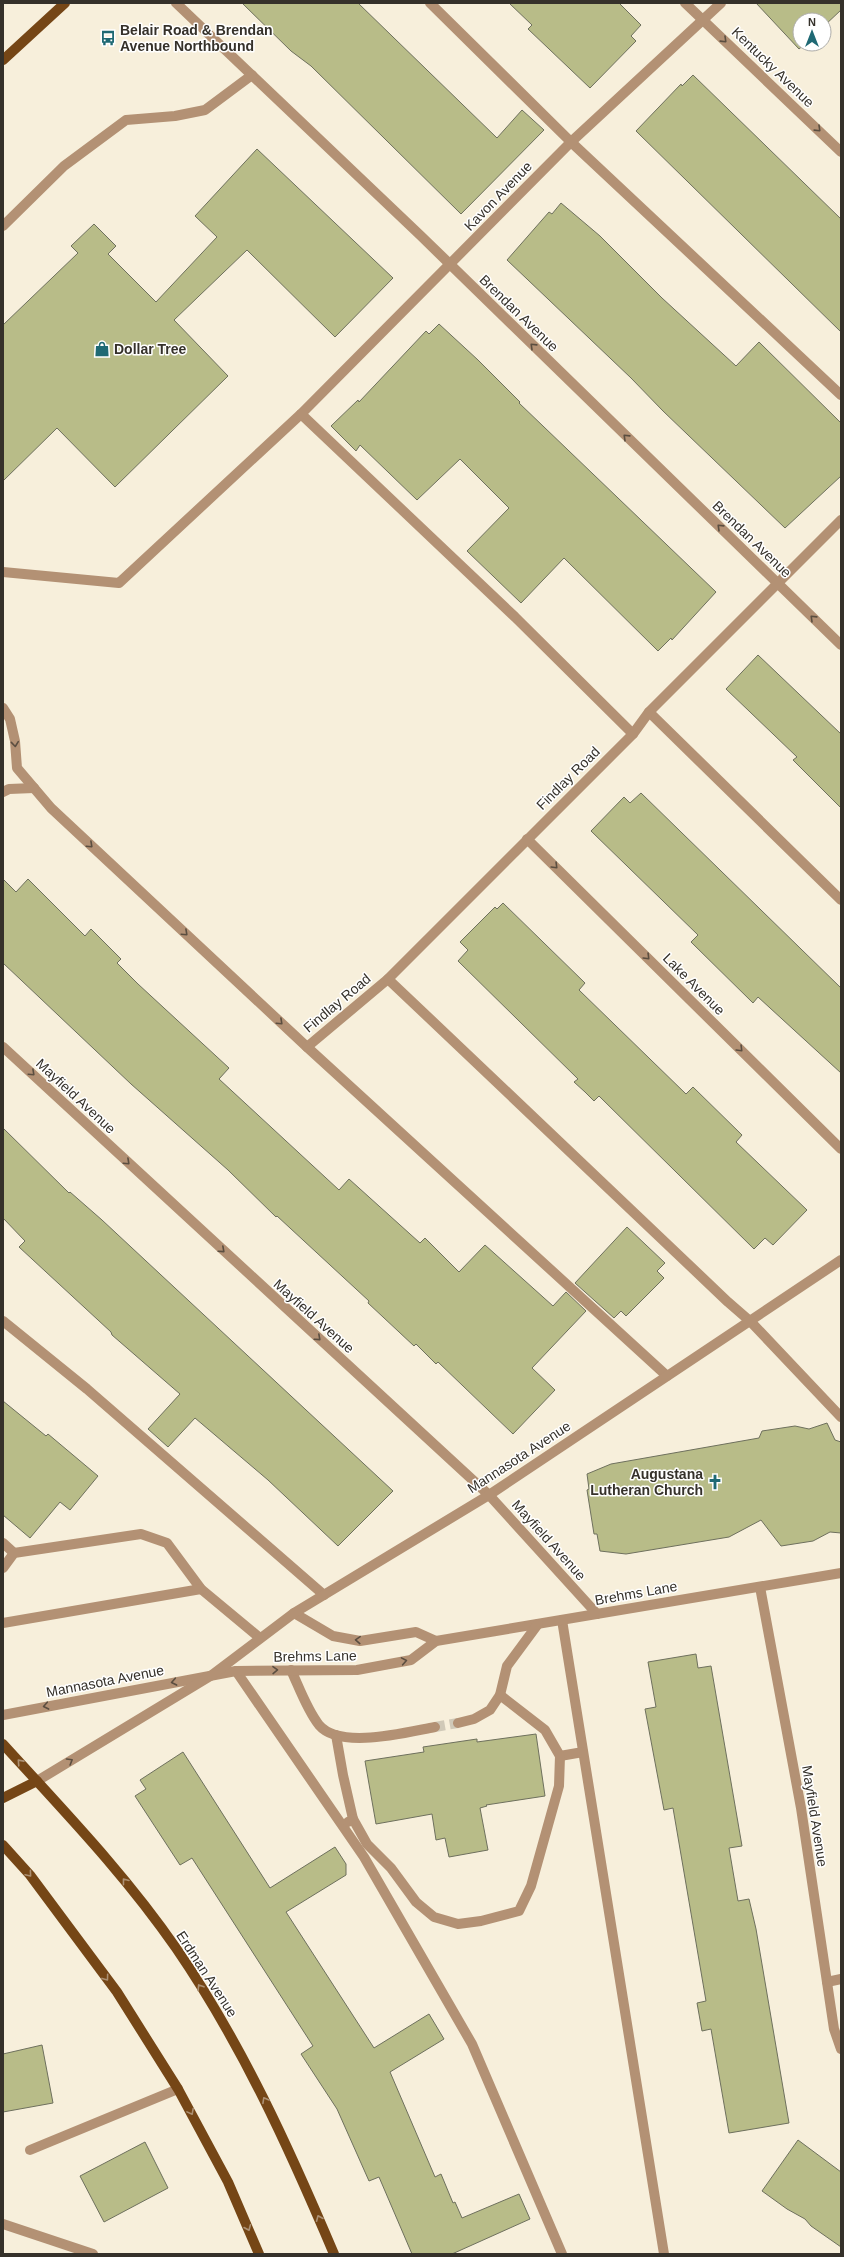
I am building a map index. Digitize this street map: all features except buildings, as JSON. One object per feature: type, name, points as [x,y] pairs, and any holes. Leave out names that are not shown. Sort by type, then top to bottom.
[{"type":"main road","points":[[3,60],[65,3]]},
{"type":"main road","name":"Erdman Avenue","points":[[3,1744],[98,1847],[176,1948],[234,2043],[269,2107],[289,2148],[334,2254]]},
{"type":"main road","points":[[3,1798],[36,1781]]},
{"type":"main road","points":[[3,1845],[30,1874],[117,1992],[178,2089],[228,2182],[258,2254]]},
{"type":"street","name":"Brendan Avenue","points":[[176,3],[841,645]]},
{"type":"street","points":[[430,3],[571,142],[841,395]]},
{"type":"street","name":"Kentucky Avenue","points":[[685,3],[841,152]]},
{"type":"street","name":"Kavon Avenue","points":[[3,572],[119,582],[301,414],[450,266],[571,142],[721,3]]},
{"type":"street","points":[[3,226],[64,166],[126,120],[175,116],[204,110],[252,75]]},
{"type":"street","points":[[301,414],[515,617],[633,734]]},
{"type":"street","name":"Findlay Road","points":[[307,1047],[388,979],[527,838],[633,734],[649,712],[841,520]]},
{"type":"street","points":[[3,708],[10,719],[15,741],[17,768],[51,808],[307,1047],[667,1376]]},
{"type":"street","points":[[649,712],[841,900]]},
{"type":"street","points":[[3,792],[9,789],[34,788]]},
{"type":"street","name":"Lake Avenue","points":[[527,838],[841,1149]]},
{"type":"street","points":[[388,979],[716,1291],[751,1322],[841,1417]]},
{"type":"street","name":"Mayfield Avenue","points":[[3,1047],[489,1495],[597,1614]]},
{"type":"street","name":"Mannasota Avenue","points":[[36,1781],[212,1675],[294,1613],[489,1495],[667,1376],[751,1322],[841,1260]]},
{"type":"street","points":[[3,1321],[87,1389],[324,1595]]},
{"type":"street","points":[[3,1568],[14,1553],[141,1534],[168,1543],[201,1589],[260,1638]]},
{"type":"street","points":[[3,1543],[14,1553]]},
{"type":"street","name":"Brehms Lane","points":[[212,1675],[236,1671],[358,1670],[411,1660],[436,1641],[841,1573]]},
{"type":"street","name":"Mayfield Avenue","points":[[760,1587],[801,1808],[834,2029],[841,2049]]},
{"type":"street","points":[[3,1623],[201,1589]]},
{"type":"street","name":"Brehms Lane","points":[[294,1613],[333,1636],[360,1641],[416,1632],[436,1641]]},
{"type":"street","points":[[562,1620],[664,2254]]},
{"type":"street","points":[[458,1723],[474,1719],[490,1710],[500,1695],[507,1666],[538,1624]]},
{"type":"street","points":[[291,1670],[320,1726],[336,1735],[353,1739],[435,1727]]},
{"type":"street","points":[[236,1671],[364,1858],[407,1929],[472,2044],[562,2254]]},
{"type":"street","name":"Mannasota Avenue","points":[[3,1715],[212,1675]]},
{"type":"street","points":[[336,1735],[342,1775],[353,1819],[367,1844],[391,1868],[416,1902],[434,1917],[458,1924],[480,1921],[519,1911],[531,1886],[559,1786],[560,1756],[545,1730],[500,1695]]},
{"type":"street","points":[[560,1756],[583,1752]]},
{"type":"street","points":[[342,1826],[353,1819]]},
{"type":"street","points":[[827,1982],[841,1979]]},
{"type":"street","points":[[30,2150],[178,2089]]},
{"type":"street","points":[[3,2224],[93,2254]]},
{"type":"tunnel","points":[[435,1727],[458,1723]]},
{"type":"place","name":"Belair Road & Brendan Avenue Northbound","points":[[108,38]]},
{"type":"place","name":"Dollar Tree","points":[[102,349]]},
{"type":"place","name":"Augustana Lutheran Church","points":[[715,1482]]}]
